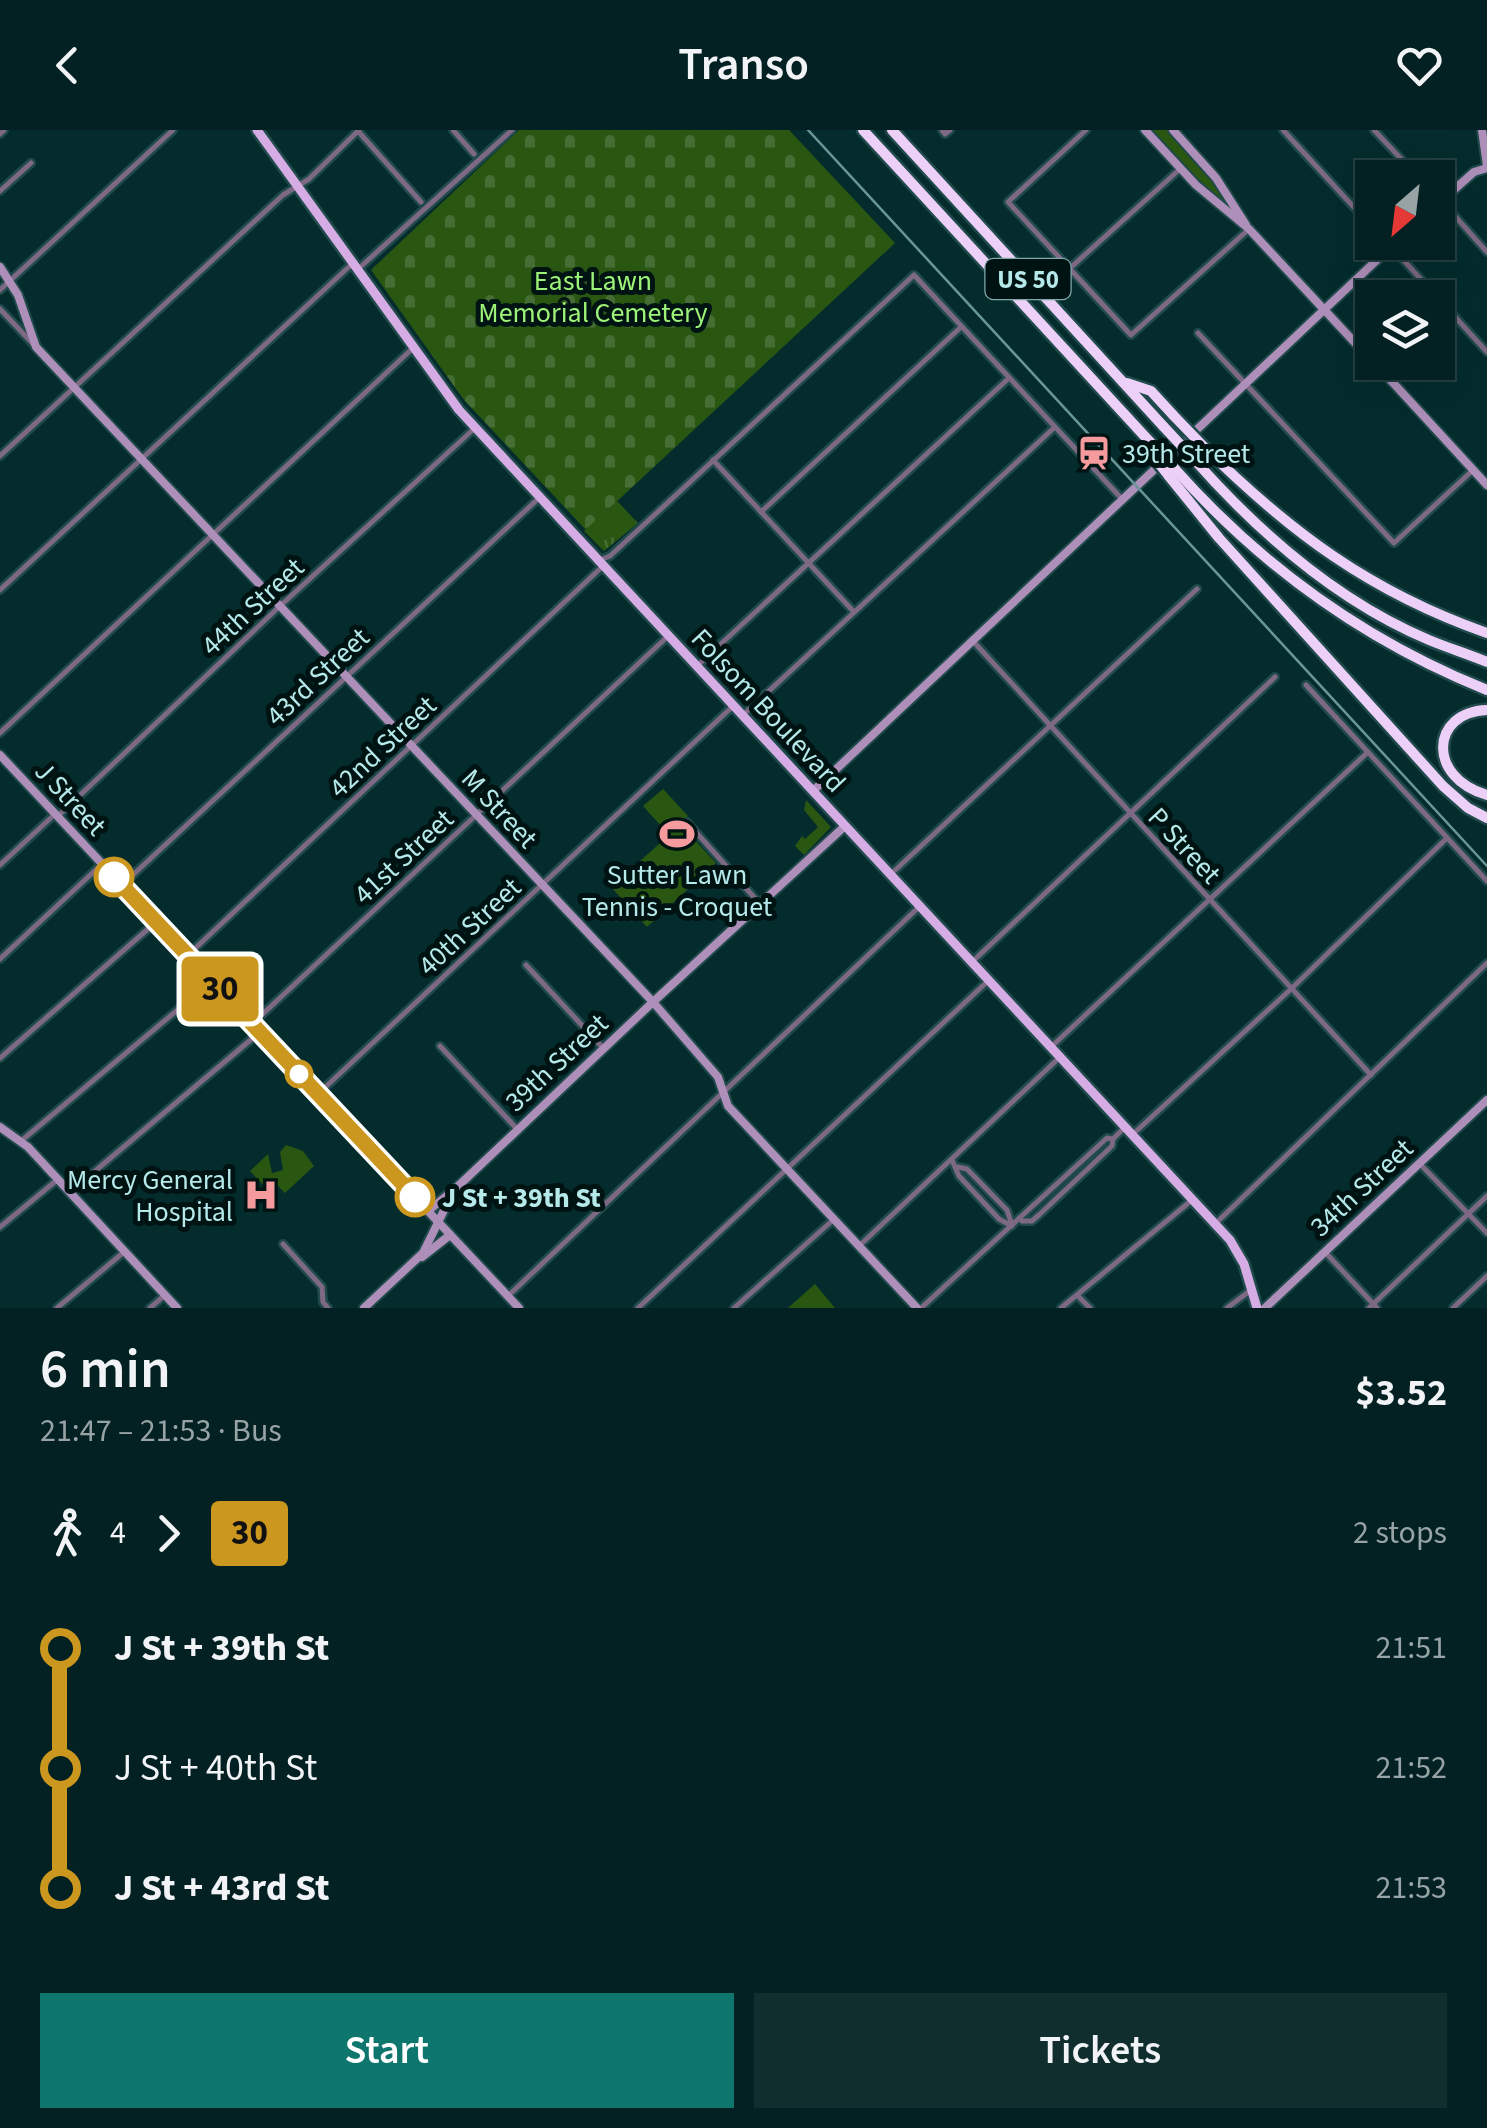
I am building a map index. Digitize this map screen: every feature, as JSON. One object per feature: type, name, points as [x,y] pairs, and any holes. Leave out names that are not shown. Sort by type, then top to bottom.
[{"type":"highway","name":"US 50","points":[[864,130],[1172,472]]},
{"type":"highway","name":"US 50","points":[[892,130],[1264,532],[1326,582],[1430,640],[1487,662]]},
{"type":"highway","points":[[1122,382],[1151,391],[1202,446],[1304,538],[1343,565],[1426,610],[1487,632]]},
{"type":"highway","points":[[1172,472],[1257,552],[1309,594],[1424,663],[1487,690]]},
{"type":"highway","points":[[1172,472],[1220,538],[1442,786],[1487,818]]},
{"type":"highway","points":[[1487,710],[1470,712],[1456,722],[1447,734],[1443,750],[1454,779],[1487,795]]},
{"type":"main road","name":"Folsom Boulevard","points":[[257,130],[413,348],[476,428],[1238,1251],[1256,1308]]},
{"type":"street","points":[[0,290],[173,130]]},
{"type":"street","points":[[0,456],[309,179],[358,130],[422,202]]},
{"type":"street","points":[[453,130],[474,154]]},
{"type":"street","points":[[0,590],[355,266],[512,130]]},
{"type":"street","points":[[1086,130],[1008,202],[1131,336],[1249,229]]},
{"type":"street","points":[[1145,130],[1223,210],[1249,229]]},
{"type":"street","points":[[1172,130],[1216,178],[1249,229],[1355,342]]},
{"type":"street","points":[[1283,130],[1355,208]]},
{"type":"street","points":[[1374,130],[1402,160]]},
{"type":"street","points":[[1455,188],[1487,167],[1482,130]]},
{"type":"street","points":[[0,191],[31,162]]},
{"type":"street","points":[[1069,269],[1180,168]]},
{"type":"street","points":[[1455,218],[1487,252]]},
{"type":"street","points":[[813,791],[1375,260]]},
{"type":"street","points":[[1405,260],[1487,352]]},
{"type":"street","name":"M Street","points":[[0,266],[11,280],[36,347]]},
{"type":"street","name":"42nd Street","points":[[188,955],[914,274],[962,327]]},
{"type":"street","name":"M Street","points":[[0,309],[653,1002],[718,1078],[728,1106],[919,1308]]},
{"type":"street","points":[[761,512],[962,327],[1122,499]]},
{"type":"street","points":[[1198,333],[1394,543],[1473,470]]},
{"type":"street","points":[[0,733],[413,348]]},
{"type":"street","points":[[697,666],[1009,378]]},
{"type":"street","points":[[1390,380],[1487,485]]},
{"type":"street","points":[[743,714],[1055,427]]},
{"type":"street","name":"44th Street","points":[[0,865],[476,428]]},
{"type":"street","points":[[713,460],[854,612]]},
{"type":"street","name":"43rd Street","points":[[122,885],[540,497]]},
{"type":"street","points":[[891,874],[1196,589]]},
{"type":"street","name":"41st Street","points":[[252,1024],[669,635]]},
{"type":"street","name":"P Street","points":[[972,640],[1371,1075]]},
{"type":"street","points":[[972,962],[1275,678]]},
{"type":"street","points":[[1306,685],[1487,881]]},
{"type":"street","name":"40th Street","points":[[318,1094],[734,705]]},
{"type":"street","points":[[1052,1047],[1368,752]]},
{"type":"street","name":"J Street","points":[[2,761],[519,1308]]},
{"type":"street","points":[[687,822],[760,904]]},
{"type":"street","name":"39th Street","points":[[364,1308],[418,1259],[454,1190],[846,826]]},
{"type":"street","points":[[919,1308],[1107,1138],[1128,1131],[1291,988],[1447,838]]},
{"type":"street","points":[[0,959],[102,864]]},
{"type":"street","points":[[508,1296],[920,906]]},
{"type":"street","points":[[0,1058],[156,921]]},
{"type":"street","points":[[1214,1224],[1487,964]]},
{"type":"street","points":[[526,965],[604,1048]]},
{"type":"street","points":[[638,1308],[989,980]]},
{"type":"street","points":[[21,1141],[212,981]]},
{"type":"street","points":[[69,1193],[260,1032]]},
{"type":"street","points":[[440,1046],[518,1129]]},
{"type":"street","points":[[859,1246],[1060,1057]]},
{"type":"street","name":"34th Street","points":[[1264,1308],[1487,1100]]},
{"type":"street","points":[[0,1127],[21,1141],[177,1308]]},
{"type":"street","points":[[1019,1220],[1032,1221],[1112,1146],[1113,1139]]},
{"type":"street","points":[[951,1159],[960,1176],[999,1219],[1012,1226]]},
{"type":"street","points":[[1420,1164],[1487,1233]]},
{"type":"street","points":[[1080,1166],[1086,1172]]},
{"type":"street","points":[[958,1167],[967,1169],[1007,1210],[1012,1226]]},
{"type":"street","points":[[0,1227],[57,1180]]},
{"type":"street","points":[[428,1211],[454,1190]]},
{"type":"street","points":[[1324,1252],[1373,1307],[1487,1196]]},
{"type":"street","points":[[1062,1308],[1192,1200]]},
{"type":"street","points":[[734,1308],[834,1219]]},
{"type":"street","points":[[418,1259],[450,1234]]},
{"type":"street","points":[[283,1244],[322,1286],[323,1302],[328,1308]]},
{"type":"street","points":[[57,1308],[124,1252]]},
{"type":"street","points":[[1455,1307],[1487,1276]]},
{"type":"street","points":[[1226,1308],[1251,1290],[1262,1296],[1278,1295]]},
{"type":"street","points":[[1078,1295],[1090,1308]]},
{"type":"street","points":[[150,1308],[166,1296]]},
{"type":"green space","name":"East Lawn Memorial Cemetery","points":[[519,130],[789,130],[895,243],[586,530],[464,400],[371,270]]},
{"type":"green space","points":[[1148,130],[1170,130],[1206,170],[1242,221],[1209,195]]},
{"type":"green space","points":[[617,501],[638,523],[604,551],[584,531]]},
{"type":"green space","points":[[663,789],[688,816],[680,824],[716,863],[647,927],[611,887],[669,835],[643,806]]},
{"type":"green space","points":[[806,800],[831,827],[804,855],[795,846],[802,836],[805,839],[818,827],[804,810]]},
{"type":"green space","points":[[286,1145],[303,1151],[314,1166],[285,1193],[278,1186],[271,1193],[250,1171],[268,1154],[272,1173],[283,1170],[280,1152]]},
{"type":"green space","points":[[815,1284],[835,1308],[788,1308]]},
{"type":"tram line","points":[[808,130],[1487,866]]},
{"type":"bus line","name":"30","points":[[114,877],[415,1197]]},
{"type":"place","name":"39th Street","points":[[1094,453]]},
{"type":"place","name":"Sutter Lawn Tennis - Croquet","points":[[677,834]]},
{"type":"place","name":"Mercy General Hospital","points":[[261,1195]]},
{"type":"place","name":"J St + 39th St","points":[[415,1197]]}]
